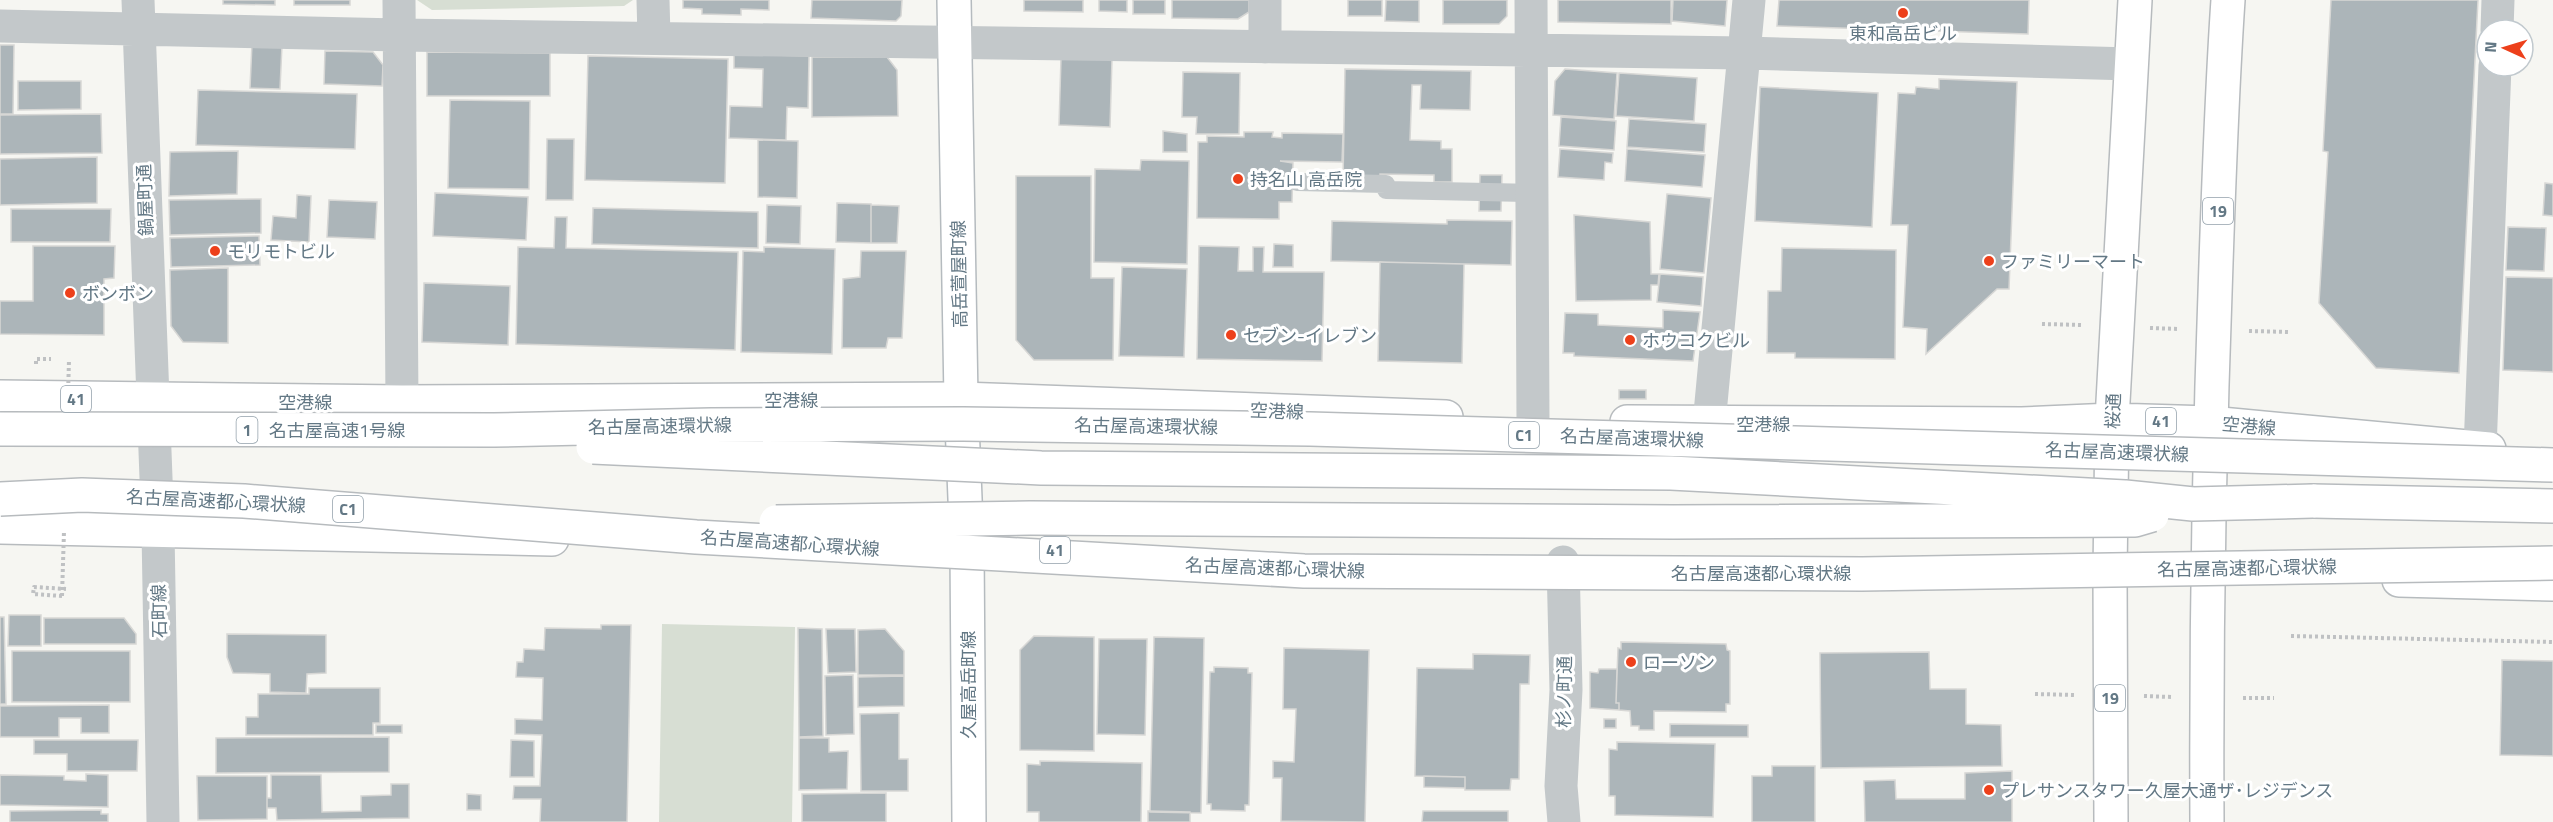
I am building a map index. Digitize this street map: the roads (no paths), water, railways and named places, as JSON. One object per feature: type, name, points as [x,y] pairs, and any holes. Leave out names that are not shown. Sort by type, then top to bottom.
[{"type":"main road","name":"高岳萱屋町線","points":[[954,0],[961,399],[967,548]]},
{"type":"main road","name":"桜通","points":[[2111,822],[2112,420],[2135,0]]},
{"type":"main road","name":"19","points":[[2207,822],[2207,576],[2210,423],[2223,72],[2228,0]]},
{"type":"main road","name":"空港線","points":[[0,397],[402,402],[961,399],[1533,420],[1709,424],[2022,424],[2112,420],[2210,423],[2480,449],[2553,451]]},
{"type":"main road","name":"名古屋高速環状線","points":[[494,430],[711,425],[952,424],[1310,429],[2553,465]]},
{"type":"main road","name":"名古屋高速1号線","points":[[0,429],[494,430]]},
{"type":"main road","points":[[494,430],[541,445],[1041,468],[1671,473],[2125,497],[2193,504],[2313,501],[2553,506]]},
{"type":"main road","name":"名古屋高速都心環状線","points":[[0,499],[82,495],[244,501],[696,537],[1304,571],[1862,574],[2553,563]]},
{"type":"main road","points":[[696,537],[734,522],[1030,518],[1673,522],[2135,520],[2193,504]]},
{"type":"main road","name":"41","points":[[0,527],[2207,576]]},
{"type":"main road","name":"久屋高岳町線","points":[[967,548],[969,822]]},
{"type":"main road","points":[[2207,576],[2553,584]]},
{"type":"street","points":[[399,0],[402,402]]},
{"type":"street","points":[[653,0],[654,37]]},
{"type":"street","points":[[1265,0],[1265,47]]},
{"type":"street","points":[[1531,0],[1533,420]]},
{"type":"street","points":[[1709,424],[1749,0]]},
{"type":"street","points":[[2497,18],[2498,0]]},
{"type":"street","points":[[0,26],[139,15],[399,35],[1744,53],[2131,64]]},
{"type":"street","name":"鍋屋町通","points":[[139,15],[153,400]]},
{"type":"street","points":[[2480,449],[2495,78]]},
{"type":"street","name":"石町線","points":[[153,400],[158,531],[163,822]]},
{"type":"street","name":"杉ノ町通","points":[[1563,561],[1566,690],[1561,786],[1564,822]]},
{"type":"lane","points":[[1297,182],[1386,184],[1386,190],[1532,194]]},
{"type":"place","name":"東和高岳ビル","points":[[1903,13]]},
{"type":"place","name":"持名山 高岳院","points":[[1238,179]]},
{"type":"place","name":"モリモトビル","points":[[215,251]]},
{"type":"place","name":"ファミリーマート","points":[[1989,261]]},
{"type":"place","name":"ボンボン","points":[[70,293]]},
{"type":"place","name":"セブン-イレブン","points":[[1231,335]]},
{"type":"place","name":"ホウコクビル","points":[[1630,340]]},
{"type":"place","name":"ローソン","points":[[1631,662]]},
{"type":"place","name":"プレサンスタワー久屋大通ザ･レジデンス","points":[[1989,790]]}]
